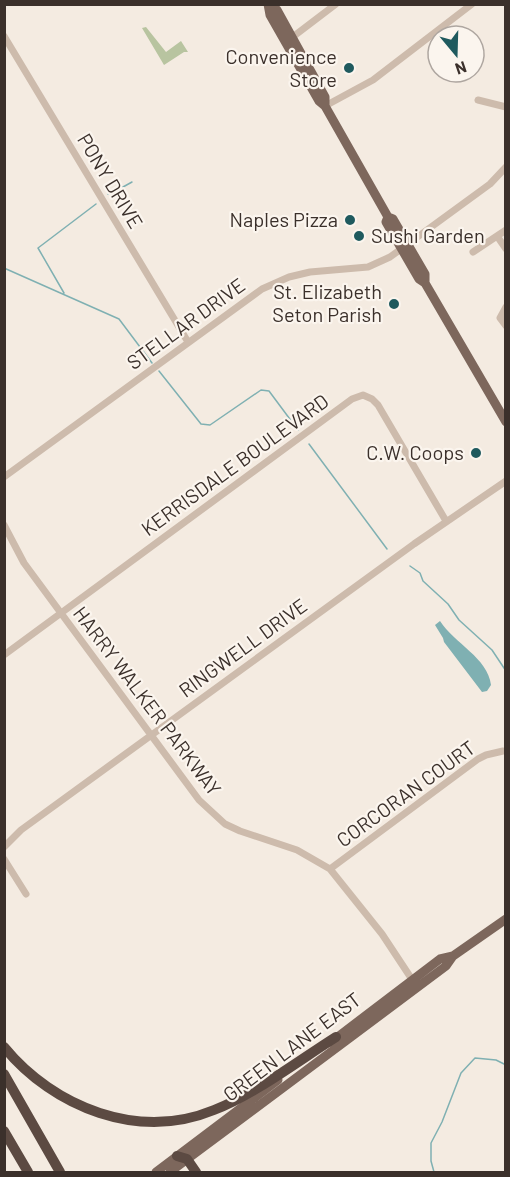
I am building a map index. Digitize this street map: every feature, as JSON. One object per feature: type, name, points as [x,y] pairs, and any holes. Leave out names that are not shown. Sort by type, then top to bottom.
[{"type":"highway","points":[[4,1047],[30,1074],[48,1088],[86,1109],[124,1119],[165,1121],[198,1116],[229,1104],[336,1037]]},
{"type":"highway","points":[[4,1074],[60,1173]]},
{"type":"highway","points":[[4,1131],[28,1173]]},
{"type":"highway","points":[[182,1158],[196,1173]]},
{"type":"main road","points":[[269,6],[277,10],[289,39],[326,97],[325,106],[388,217],[386,222],[405,247],[419,279],[425,283],[506,422]]},
{"type":"main road","name":"GREEN LANE EAST","points":[[156,1173],[182,1158],[415,983],[440,958],[453,956],[506,919]]},
{"type":"main road","name":"GREEN LANE EAST","points":[[170,1173],[182,1158],[336,1037],[415,983]]},
{"type":"street","points":[[289,39],[336,4]]},
{"type":"street","points":[[325,106],[373,80],[472,4]]},
{"type":"street","name":"PONY DRIVE","points":[[4,36],[188,342]]},
{"type":"street","points":[[478,100],[506,107]]},
{"type":"street","name":"STELLAR DRIVE","points":[[4,477],[253,295],[279,281],[310,272],[369,267],[390,257],[502,178],[506,167]]},
{"type":"street","points":[[473,252],[506,230]]},
{"type":"street","points":[[497,236],[506,249]]},
{"type":"street","points":[[506,307],[500,318],[506,326]]},
{"type":"street","name":"KERRISDALE BOULEVARD","points":[[4,655],[351,399],[363,395],[378,405],[446,521]]},
{"type":"street","name":"RINGWELL DRIVE","points":[[4,847],[14,836],[150,736],[446,521],[506,481]]},
{"type":"street","name":"HARRY WALKER PARKWAY","points":[[4,525],[24,563],[199,800],[225,824],[297,850],[330,869],[381,934],[415,983]]},
{"type":"street","name":"CORCORAN COURT","points":[[330,869],[478,759],[503,751]]},
{"type":"street","points":[[4,859],[26,894]]},
{"type":"green space","points":[[146,27],[166,52],[181,41],[188,52],[184,52],[164,65],[142,28]]},
{"type":"water","points":[[440,621],[484,667],[491,685],[487,691],[482,692],[444,642],[435,625]]},
{"type":"waterway","points":[[108,194],[119,186],[123,187],[132,182]]},
{"type":"waterway","points":[[64,293],[38,248],[96,204]]},
{"type":"waterway","points":[[4,268],[119,319],[152,363]]},
{"type":"waterway","points":[[159,371],[201,424],[210,425],[261,390],[269,391],[298,430]]},
{"type":"waterway","points":[[309,444],[387,549]]},
{"type":"waterway","points":[[410,566],[420,573],[423,581],[448,604],[459,620],[492,650],[506,671]]},
{"type":"waterway","points":[[434,1172],[431,1161],[431,1143],[442,1122],[461,1073],[475,1058],[496,1060],[506,1065]]},
{"type":"place","name":"Convenience Store","points":[[349,68]]},
{"type":"place","name":"Naples Pizza","points":[[350,220]]},
{"type":"place","name":"Sushi Garden","points":[[359,236]]},
{"type":"place","name":"St. Elizabeth Seton Parish","points":[[394,304]]},
{"type":"place","name":"C.W. Coops","points":[[476,453]]}]
